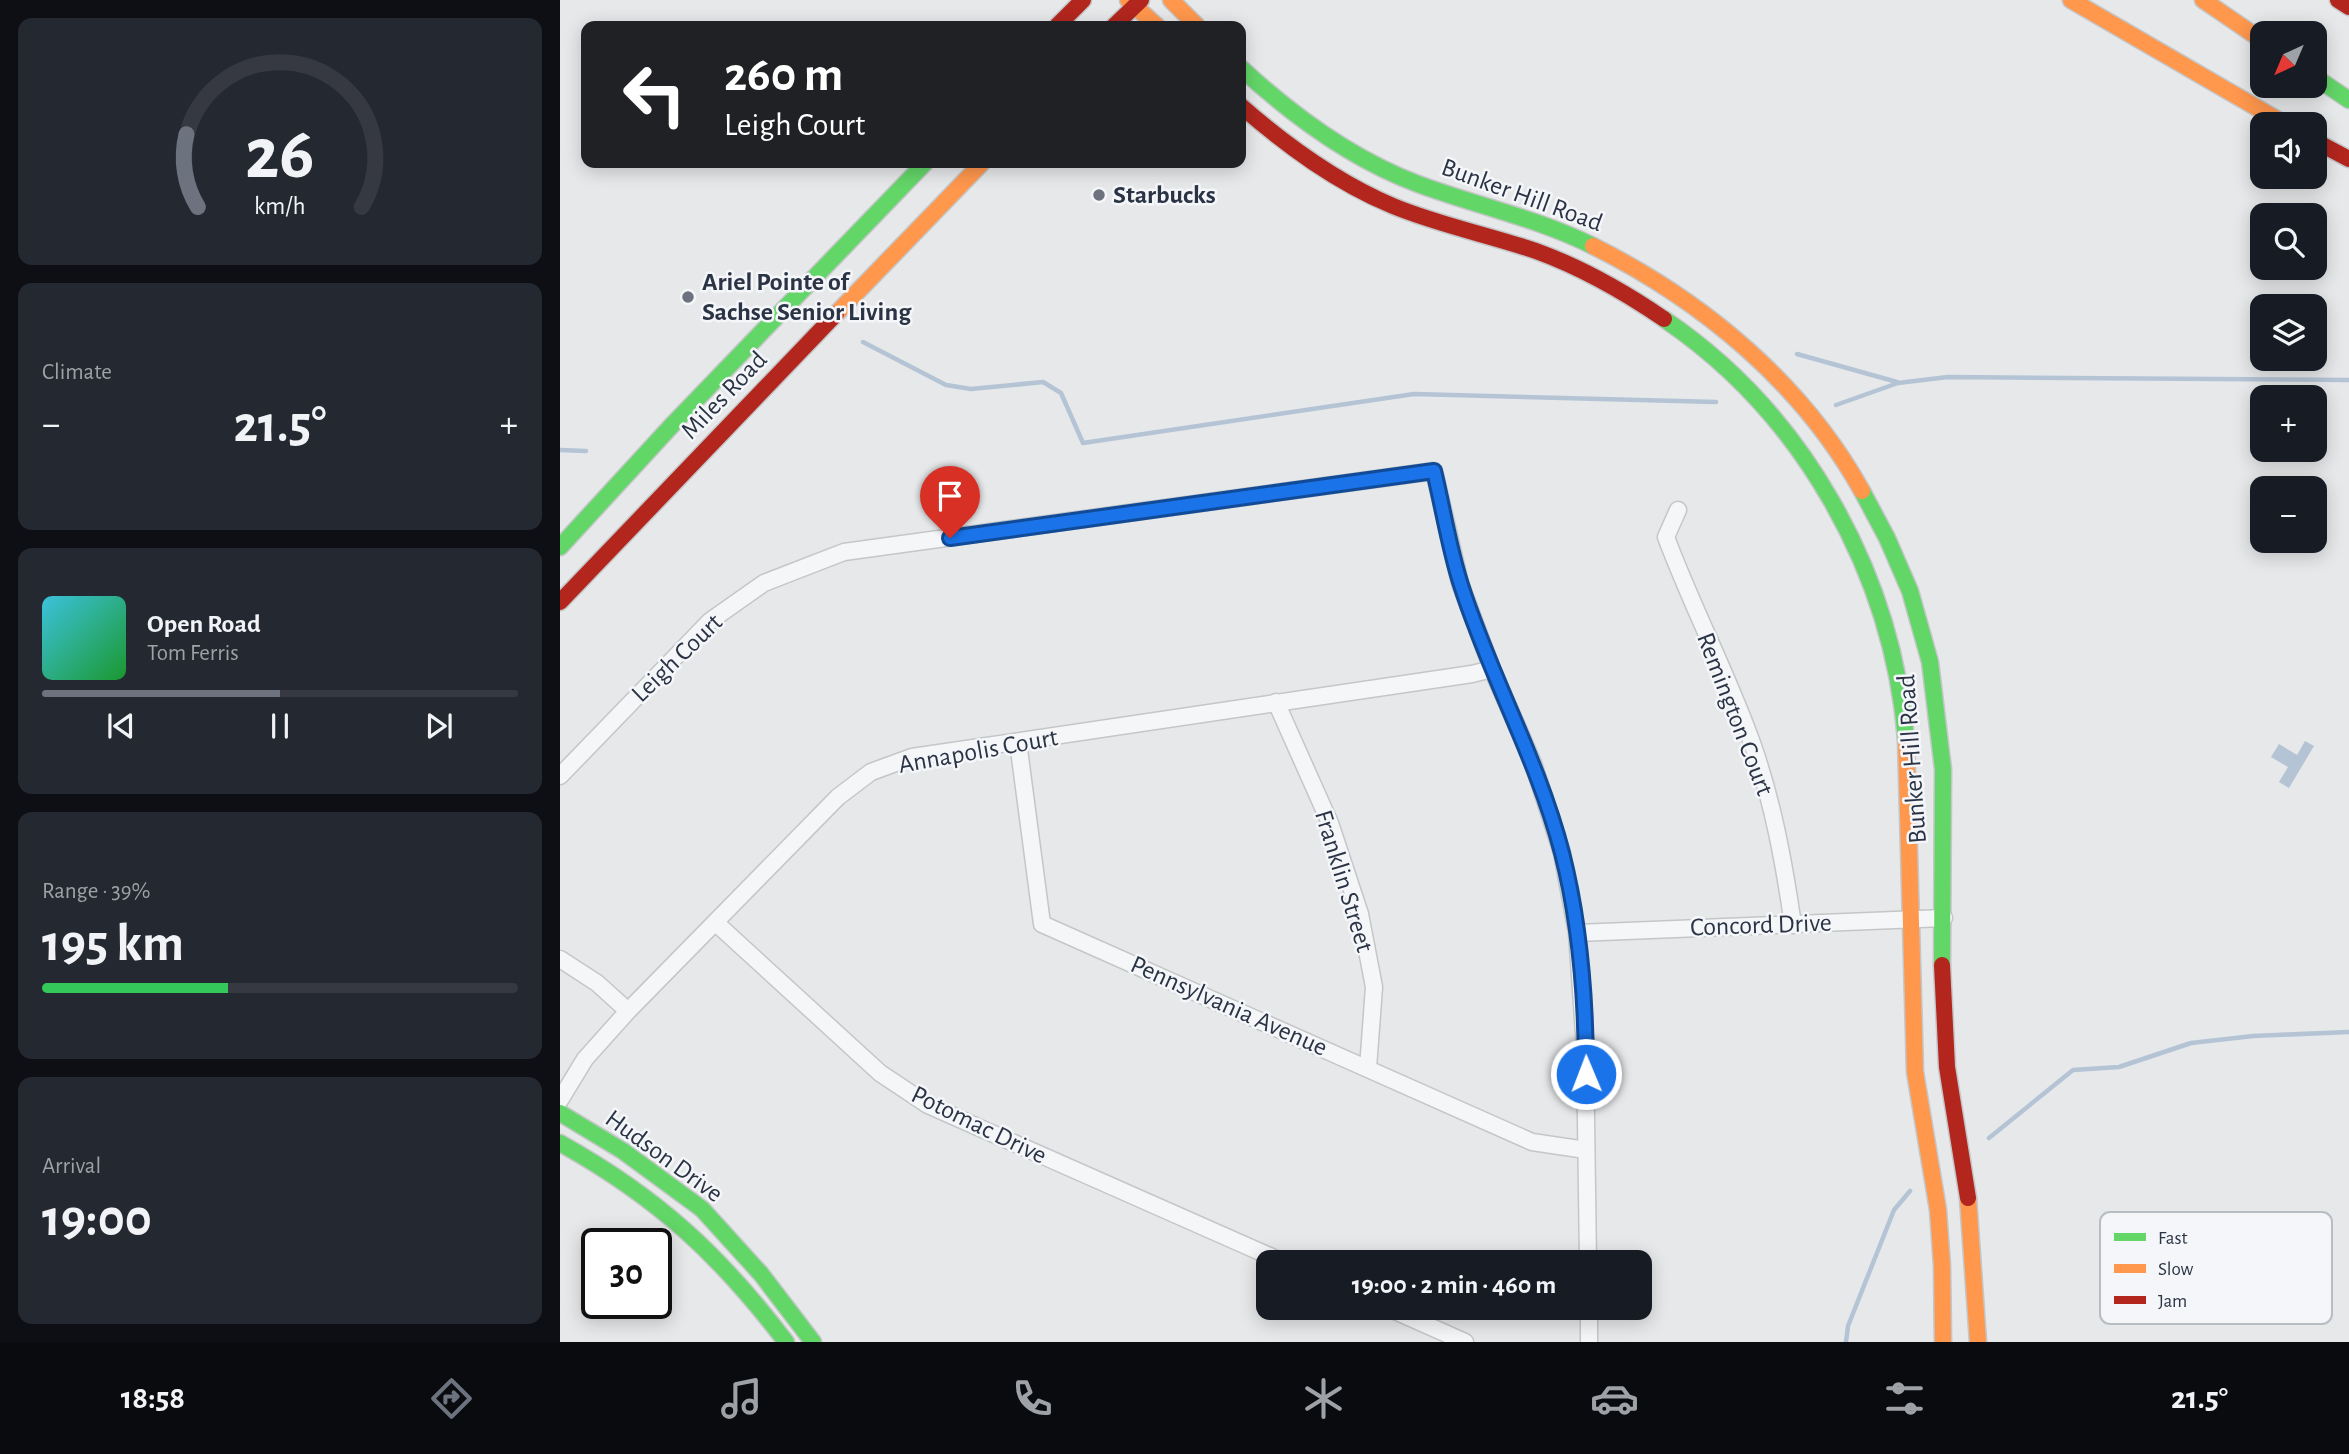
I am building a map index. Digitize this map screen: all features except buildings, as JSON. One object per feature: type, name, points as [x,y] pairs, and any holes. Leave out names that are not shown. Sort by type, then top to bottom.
[{"type":"main road","points":[[1062,21],[1083,0]]},
{"type":"main road","points":[[1171,0],[1192,21]]},
{"type":"main road","points":[[2071,0],[2264,112]]},
{"type":"main road","points":[[2203,0],[2250,32]]},
{"type":"main road","points":[[2338,0],[2349,7]]},
{"type":"main road","points":[[1118,21],[1135,2],[1152,21]]},
{"type":"main road","name":"Bunker Hill Road","points":[[1246,72],[1296,116],[1381,168],[1451,196],[1536,221],[1604,251],[1686,300],[1737,340],[1796,397],[1826,434],[1864,492],[1901,570],[1928,651],[1942,765],[1945,1049],[1950,1096],[1969,1205],[1975,1261],[1978,1342]]},
{"type":"main road","points":[[2328,86],[2349,100]]},
{"type":"main road","name":"Bunker Hill Road","points":[[1246,110],[1300,154],[1365,192],[1426,218],[1542,253],[1591,274],[1623,292],[1691,338],[1755,398],[1804,456],[1829,493],[1857,545],[1882,606],[1892,642],[1902,698],[1909,781],[1916,1082],[1936,1191],[1941,1242],[1943,1342]]},
{"type":"main road","points":[[2327,147],[2349,159]]},
{"type":"main road","name":"Miles Road","points":[[560,547],[674,423],[920,168]]},
{"type":"main road","name":"Miles Road","points":[[560,602],[977,168]]},
{"type":"main road","points":[[1365,192],[1381,168]]},
{"type":"main road","points":[[1591,274],[1604,251]]},
{"type":"main road","name":"Hudson Drive","points":[[560,1112],[623,1151],[702,1209],[761,1274],[813,1342]]},
{"type":"main road","name":"Hudson Drive","points":[[560,1143],[590,1159],[652,1201],[738,1283],[786,1342]]},
{"type":"street","name":"Leigh Court","points":[[560,776],[710,621],[764,583],[844,552],[1434,471],[1460,583],[1492,669]]},
{"type":"street","name":"Remington Court","points":[[1678,510],[1666,537],[1684,586],[1753,745],[1782,848],[1793,925]]},
{"type":"street","name":"Annapolis Court","points":[[560,1100],[585,1059],[628,1011],[838,797],[872,772],[912,757],[1492,669]]},
{"type":"street","points":[[1492,669],[1533,763],[1562,853],[1577,933],[1586,1048],[1588,1250]]},
{"type":"street","name":"Franklin Street","points":[[1276,702],[1330,823],[1360,914],[1374,987],[1368,1068]]},
{"type":"street","name":"Pennsylvania Avenue","points":[[1018,743],[1042,923],[1532,1142],[1586,1150]]},
{"type":"street","name":"Concord Drive","points":[[1577,933],[1944,918]]},
{"type":"street","name":"Potomac Drive","points":[[716,923],[880,1073],[928,1105],[1256,1250]]},
{"type":"street","points":[[560,959],[597,983],[628,1011]]},
{"type":"street","points":[[1415,1320],[1465,1342]]},
{"type":"street","points":[[1589,1320],[1589,1342]]},
{"type":"water","points":[[2305,741],[2314,746],[2289,788],[2279,782],[2288,767],[2271,757],[2279,744],[2297,755]]},
{"type":"waterway","points":[[863,342],[946,385],[971,389],[1043,382],[1061,393],[1083,443],[1414,394],[1716,402]]},
{"type":"waterway","points":[[1797,354],[1897,382]]},
{"type":"waterway","points":[[1836,405],[1898,383],[1948,377],[2349,380]]},
{"type":"waterway","points":[[560,450],[586,451]]},
{"type":"waterway","points":[[1989,1138],[2073,1070],[2119,1067],[2191,1043],[2253,1036],[2349,1032]]},
{"type":"waterway","points":[[1846,1342],[1848,1326],[1894,1210],[1910,1191]]},
{"type":"traffic: fast","points":[[1246,72],[1302,119],[1369,162],[1418,184],[1529,220],[1593,246]]},
{"type":"traffic: fast","points":[[2328,86],[2349,100]]},
{"type":"traffic: fast","points":[[560,547],[674,423],[920,168]]},
{"type":"traffic: fast","points":[[1664,319],[1714,357],[1758,401],[1798,449],[1832,502],[1860,558],[1882,616],[1897,677],[1906,739]]},
{"type":"traffic: fast","points":[[1862,491],[1887,538],[1910,591],[1930,662],[1943,769],[1942,965]]},
{"type":"traffic: fast","points":[[560,1113],[623,1151],[702,1209],[761,1274],[813,1342]]},
{"type":"traffic: fast","points":[[560,1143],[627,1184],[684,1230],[736,1281],[786,1342]]},
{"type":"traffic: slow","points":[[1128,0],[1151,21]]},
{"type":"traffic: slow","points":[[1171,0],[1192,21]]},
{"type":"traffic: slow","points":[[2071,0],[2264,112]]},
{"type":"traffic: slow","points":[[2203,0],[2250,32]]},
{"type":"traffic: slow","points":[[836,314],[977,168]]},
{"type":"traffic: slow","points":[[1593,246],[1673,292],[1711,319],[1746,349],[1780,381],[1810,415],[1838,452],[1862,491]]},
{"type":"traffic: slow","points":[[1906,739],[1915,1072],[1938,1210],[1943,1342]]},
{"type":"traffic: slow","points":[[1968,1198],[1978,1342]]},
{"type":"traffic: jam","points":[[1062,21],[1083,0]]},
{"type":"traffic: jam","points":[[1119,21],[1141,0]]},
{"type":"traffic: jam","points":[[2338,0],[2349,7]]},
{"type":"traffic: jam","points":[[1246,110],[1313,162],[1372,196],[1428,219],[1518,245],[1570,265],[1664,319]]},
{"type":"traffic: jam","points":[[2327,147],[2349,159]]},
{"type":"traffic: jam","points":[[560,602],[836,314]]},
{"type":"traffic: jam","points":[[1942,965],[1947,1067],[1968,1198]]},
{"type":"place","name":"Starbucks","points":[[1099,195]]},
{"type":"place","name":"Ariel Pointe of Sachse Senior Living","points":[[688,297]]},
{"type":"route","points":[[950,538],[1434,471],[1460,583],[1492,669],[1533,763],[1562,853],[1577,933],[1586,1074]]}]
